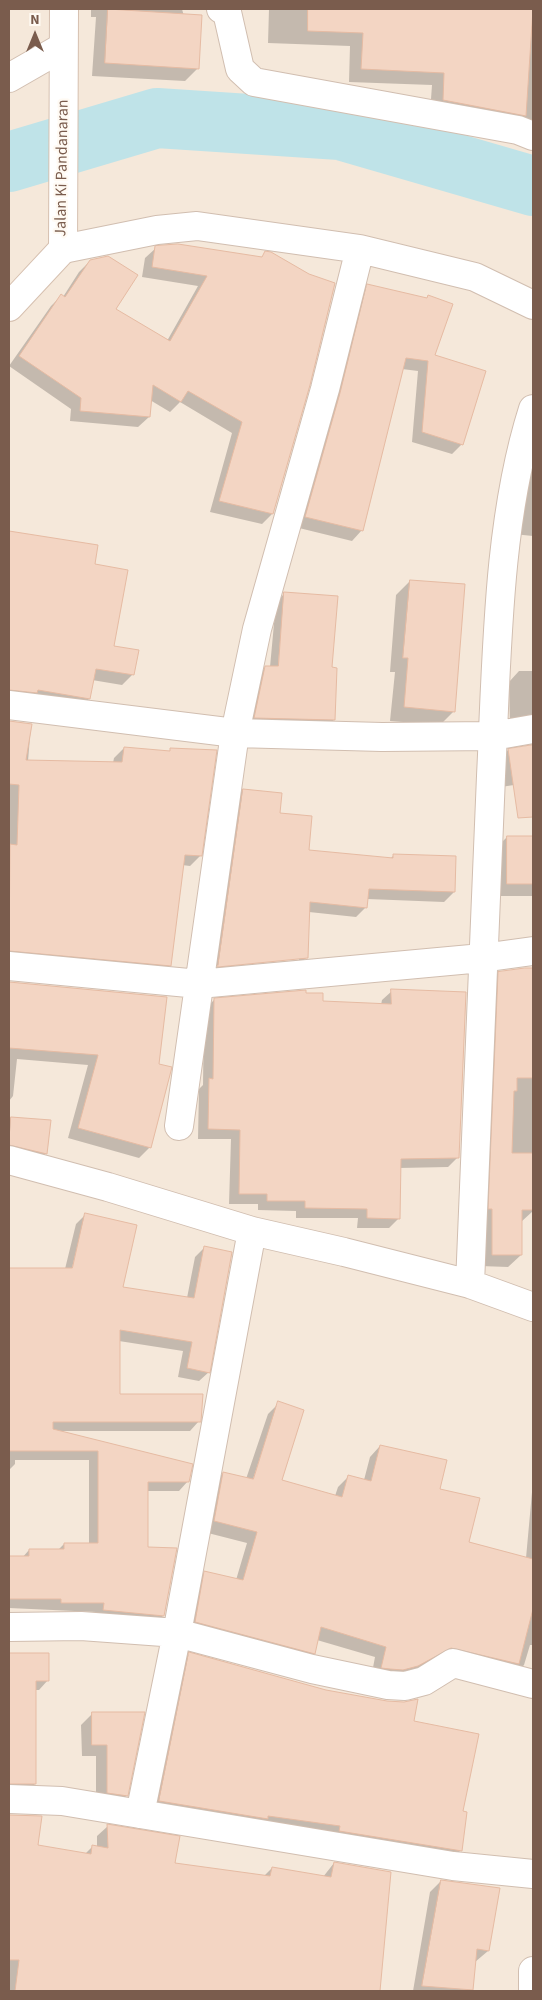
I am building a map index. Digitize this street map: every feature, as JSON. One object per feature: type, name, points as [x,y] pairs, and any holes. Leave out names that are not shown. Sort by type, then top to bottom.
[{"type":"street","name":"Jalan Ki Pandanaran","points":[[9,307],[63,238],[64,9]]},
{"type":"street","points":[[221,9],[227,12],[240,69],[254,82],[533,133]]},
{"type":"street","points":[[9,78],[64,57]]},
{"type":"street","points":[[63,238],[197,226],[360,248],[475,277],[533,305]]},
{"type":"street","points":[[179,1126],[235,733],[257,629],[325,389],[360,248]]},
{"type":"street","points":[[470,1284],[482,958],[501,597],[510,508],[524,437],[533,408]]},
{"type":"street","points":[[9,705],[235,733],[382,737],[493,736],[533,729]]},
{"type":"street","points":[[9,966],[199,984],[482,958],[533,951]]},
{"type":"street","points":[[9,1160],[108,1187],[252,1231],[470,1284],[533,1307]]},
{"type":"street","points":[[140,1814],[177,1634],[252,1231]]},
{"type":"street","points":[[9,1627],[29,1625],[81,1626],[177,1634],[312,1669],[388,1685],[405,1686],[424,1682],[453,1663],[533,1684]]},
{"type":"street","points":[[9,1799],[62,1801],[453,1866],[533,1874]]},
{"type":"street","points":[[533,1971],[533,1991]]},
{"type":"shaded area","points":[[9,9],[533,9],[533,1991],[9,1991]]},
{"type":"building","points":[[108,9],[202,15],[199,69],[105,63]]},
{"type":"building","points":[[308,9],[533,9],[526,116],[443,100],[444,73],[361,69],[363,33],[308,31]]},
{"type":"building","points":[[178,244],[262,257],[265,251],[271,252],[309,274],[335,283],[310,385],[273,514],[219,501],[242,422],[188,391],[181,402],[153,385],[150,417],[80,411],[81,398],[19,356],[61,294],[65,297],[90,260],[108,256],[138,275],[116,309],[170,341],[207,276],[152,267],[155,246]]},
{"type":"building","points":[[367,284],[427,298],[428,295],[453,304],[435,355],[486,371],[463,445],[422,432],[428,361],[406,358],[363,531],[305,517],[340,393]]},
{"type":"building","points":[[9,531],[98,545],[95,564],[128,570],[114,646],[139,650],[134,675],[96,669],[90,699],[38,690],[37,693],[9,690]]},
{"type":"building","points":[[410,580],[465,584],[455,712],[404,707],[408,658],[403,658]]},
{"type":"building","points":[[284,592],[338,596],[332,667],[337,668],[335,720],[254,718],[265,666],[278,666]]},
{"type":"building","points":[[9,721],[32,724],[26,760],[122,762],[124,747],[170,751],[170,748],[217,750],[202,856],[185,855],[171,966],[9,951],[10,844],[17,845],[19,785],[9,784]]},
{"type":"building","points":[[533,745],[533,817],[518,818],[508,749]]},
{"type":"building","points":[[243,789],[282,793],[280,813],[312,816],[309,850],[393,858],[393,854],[456,856],[455,892],[369,889],[367,908],[310,902],[308,958],[218,967]]},
{"type":"building","points":[[507,836],[533,836],[533,884],[507,884]]},
{"type":"building","points":[[533,968],[533,1078],[517,1078],[517,1091],[514,1091],[512,1153],[533,1153],[533,1210],[522,1210],[522,1255],[492,1255],[492,1209],[488,1209],[498,972]]},
{"type":"building","points":[[9,982],[167,997],[159,1064],[172,1067],[151,1148],[78,1128],[98,1055],[9,1048]]},
{"type":"building","points":[[391,989],[466,992],[459,1158],[401,1159],[400,1219],[367,1218],[367,1209],[305,1208],[305,1201],[267,1201],[267,1194],[239,1194],[240,1130],[208,1129],[209,1078],[213,1079],[214,998],[306,990],[306,993],[323,993],[323,1001],[391,1004]]},
{"type":"building","points":[[11,1117],[51,1120],[47,1154],[9,1145]]},
{"type":"building","points":[[85,1213],[137,1225],[123,1287],[194,1298],[204,1246],[232,1252],[210,1373],[187,1368],[192,1342],[120,1330],[120,1394],[203,1394],[201,1422],[53,1422],[53,1429],[193,1464],[189,1482],[148,1482],[148,1547],[177,1548],[164,1616],[103,1610],[104,1603],[61,1603],[61,1599],[9,1599],[9,1556],[29,1556],[29,1549],[64,1549],[64,1543],[98,1543],[98,1451],[9,1451],[9,1268],[72,1268]]},
{"type":"building","points":[[278,1401],[304,1410],[282,1480],[342,1497],[348,1475],[371,1481],[380,1445],[447,1460],[440,1489],[480,1498],[469,1542],[533,1559],[533,1609],[519,1664],[451,1648],[418,1666],[403,1670],[381,1668],[386,1647],[321,1627],[315,1654],[195,1622],[204,1571],[243,1580],[257,1532],[214,1521],[223,1472],[253,1479]]},
{"type":"building","points":[[189,1652],[326,1690],[387,1701],[404,1702],[418,1699],[414,1721],[479,1734],[463,1811],[467,1812],[462,1851],[339,1831],[340,1826],[268,1816],[268,1819],[159,1801]]},
{"type":"building","points":[[9,1653],[49,1653],[49,1681],[36,1681],[36,1784],[9,1784]]},
{"type":"building","points":[[92,1712],[145,1712],[128,1796],[107,1793],[107,1745],[92,1745]]},
{"type":"building","points":[[9,1815],[42,1816],[38,1845],[91,1854],[92,1845],[108,1848],[107,1824],[180,1836],[175,1863],[270,1876],[272,1867],[331,1877],[334,1862],[391,1872],[380,1991],[15,1991],[19,1960],[9,1960]]},
{"type":"building","points":[[441,1880],[500,1888],[489,1951],[477,1949],[473,1990],[422,1986]]},
{"type":"waterway","points":[[9,162],[157,118],[340,130],[533,186]]}]
